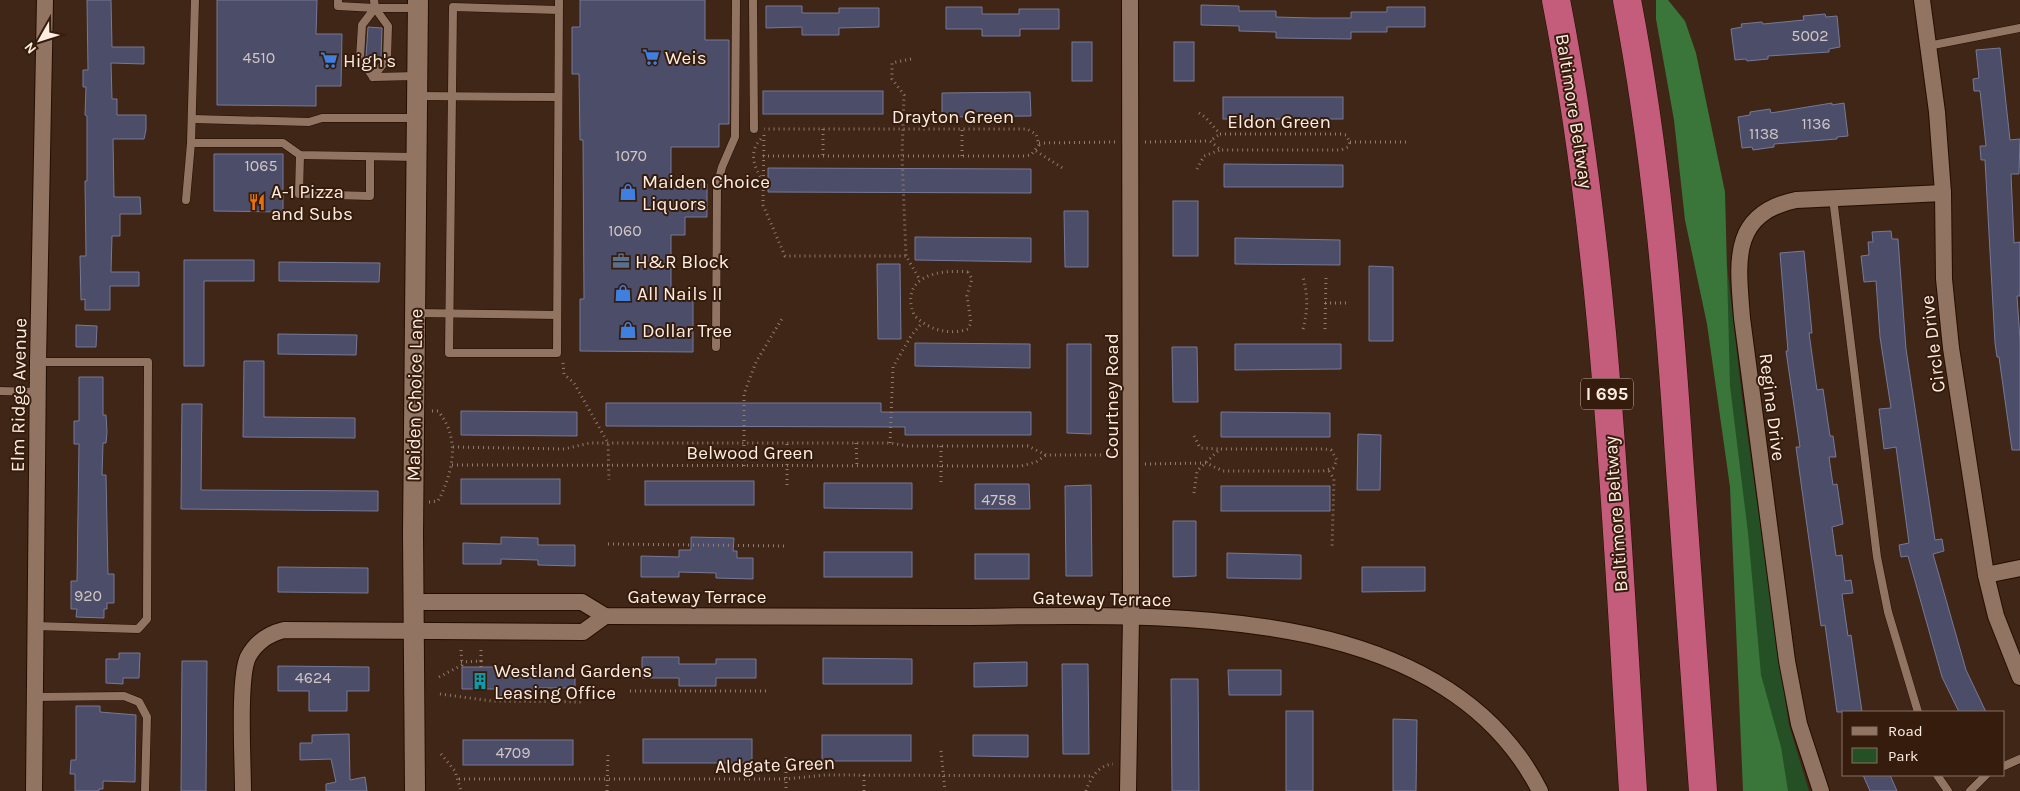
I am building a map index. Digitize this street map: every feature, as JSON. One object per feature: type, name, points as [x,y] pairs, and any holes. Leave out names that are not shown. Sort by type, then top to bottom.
[{"type":"highway","name":"Baltimore Beltway","points":[[1556,0],[1570,69],[1587,188],[1599,304],[1610,434],[1633,791]]},
{"type":"highway","points":[[1627,0],[1656,179],[1668,303],[1703,791]]},
{"type":"street","name":"Elm Ridge Avenue","points":[[34,791],[38,362],[45,0]]},
{"type":"street","name":"Courtney Road","points":[[1128,791],[1131,618],[1130,0]]},
{"type":"street","name":"Circle Drive","points":[[1922,0],[1938,112],[1943,193],[1944,279],[1950,348],[1986,575],[1996,616],[2020,677]]},
{"type":"street","name":"Maiden Choice Lane","points":[[415,791],[413,502],[418,4]]},
{"type":"street","name":"Regina Drive","points":[[1821,791],[1799,724],[1787,661],[1750,391],[1738,261],[1742,240],[1750,225],[1762,213],[1777,204],[1796,200],[1943,193]]},
{"type":"street","points":[[1986,575],[2020,568]]},
{"type":"street","name":"Gateway Terrace","points":[[414,602],[582,602],[605,616],[1131,618],[1239,622],[1274,627],[1386,657],[1432,681],[1486,720],[1522,760],[1540,791]]},
{"type":"street","name":"Gateway Terrace","points":[[244,791],[244,668],[254,646],[263,639],[284,630],[583,632],[605,616]]},
{"type":"lane","points":[[186,200],[193,119],[194,0]]},
{"type":"lane","points":[[338,0],[338,6],[418,4]]},
{"type":"lane","points":[[558,10],[453,7],[449,353],[557,353],[559,0]]},
{"type":"lane","points":[[716,347],[717,187],[722,167],[735,137],[736,0]]},
{"type":"lane","points":[[753,0],[754,129]]},
{"type":"lane","points":[[373,77],[387,59],[388,26],[374,4]]},
{"type":"lane","points":[[374,4],[362,25],[360,58],[373,77],[417,86],[452,96],[558,97]]},
{"type":"lane","points":[[1928,46],[2020,28]]},
{"type":"lane","points":[[193,119],[308,122],[322,118],[416,118]]},
{"type":"lane","points":[[191,143],[284,143],[300,155],[416,157]]},
{"type":"lane","points":[[300,155],[299,194],[317,195],[370,196],[370,157]]},
{"type":"lane","points":[[1833,198],[1876,557],[1888,612],[1918,711]]},
{"type":"lane","points":[[415,313],[557,315]]},
{"type":"lane","points":[[35,626],[138,629],[147,619],[148,362],[38,362]]},
{"type":"lane","points":[[0,391],[38,392]]},
{"type":"lane","points":[[35,697],[124,696],[139,702],[147,717],[144,791]]},
{"type":"lane","points":[[2005,766],[2020,759]]},
{"type":"lane","points":[[1938,776],[1948,791]]},
{"type":"lane","points":[[1970,791],[1985,776]]},
{"type":"path","points":[[911,59],[892,63],[892,79],[904,95],[902,156],[906,256],[920,280]]},
{"type":"path","points":[[1199,113],[1205,116],[1220,134]]},
{"type":"path","name":"Drayton Green","points":[[754,129],[1032,130],[1040,145],[1036,151]]},
{"type":"path","points":[[764,129],[763,205],[785,256],[906,256]]},
{"type":"path","points":[[823,129],[823,156]]},
{"type":"path","points":[[962,130],[962,156]]},
{"type":"path","name":"Eldon Green","points":[[1220,134],[1342,134],[1346,135],[1350,142],[1348,147],[1341,150],[1221,150],[1210,141],[1220,134]]},
{"type":"path","points":[[763,181],[753,158],[756,145],[764,138]]},
{"type":"path","points":[[1350,142],[1410,142]]},
{"type":"path","points":[[1197,169],[1204,156],[1221,150]]},
{"type":"path","points":[[763,156],[1024,156],[1031,155],[1036,151],[1064,169]]},
{"type":"path","points":[[964,272],[971,275],[972,279],[967,296],[971,323],[968,329],[937,330],[922,323],[912,309],[912,293],[914,286],[920,280],[936,273],[964,272]]},
{"type":"path","points":[[1303,277],[1308,295],[1308,312],[1303,329]]},
{"type":"path","points":[[1325,329],[1326,277]]},
{"type":"path","points":[[1325,303],[1350,303]]},
{"type":"path","points":[[744,466],[744,394],[756,362],[783,317]]},
{"type":"path","points":[[890,443],[893,367],[911,336],[922,323]]},
{"type":"path","points":[[562,362],[564,374],[574,383],[608,443],[609,480]]},
{"type":"path","points":[[413,502],[438,502],[452,465],[453,447],[448,429],[438,411],[414,412]]},
{"type":"path","points":[[1194,436],[1200,448],[1331,450],[1337,460],[1336,464],[1329,470],[1334,480],[1332,548]]},
{"type":"path","name":"Belwood Green","points":[[453,447],[564,449],[590,443],[890,443],[908,446],[1028,446],[1046,455],[1206,463],[1223,471],[1329,470]]},
{"type":"path","points":[[787,443],[787,485]]},
{"type":"path","points":[[856,443],[857,466]]},
{"type":"path","points":[[941,446],[941,483]]},
{"type":"path","points":[[1194,493],[1196,471],[1220,449]]},
{"type":"path","name":"Belwood Green","points":[[452,465],[1022,466],[1036,462],[1046,455]]},
{"type":"path","points":[[608,544],[787,546]]},
{"type":"path","points":[[481,648],[481,667]]},
{"type":"path","points":[[439,677],[460,667],[461,649]]},
{"type":"path","points":[[461,662],[481,662]]},
{"type":"path","points":[[630,691],[766,691]]},
{"type":"path","points":[[440,694],[492,701],[584,702]]},
{"type":"path","points":[[941,751],[945,791]]},
{"type":"path","points":[[441,754],[459,779],[461,791]]},
{"type":"path","points":[[607,791],[608,755]]},
{"type":"path","points":[[786,757],[786,791]]},
{"type":"path","points":[[1086,791],[1092,776],[1104,765],[1129,763]]},
{"type":"path","points":[[864,775],[864,791]]},
{"type":"path","name":"Aldgate Green","points":[[459,779],[786,780],[819,776],[864,775],[1092,776]]},
{"type":"green space","points":[[1656,0],[1668,0],[1685,21],[1696,53],[1725,192],[1730,386],[1748,533],[1761,675],[1781,747],[1788,791],[1743,791],[1730,487],[1707,324],[1685,220],[1674,120],[1656,19]]},
{"type":"green space","points":[[1713,212],[1727,266],[1742,397],[1789,725],[1809,791],[1759,791]]},
{"type":"building","points":[[87,0],[111,0],[112,47],[144,47],[144,64],[111,63],[112,99],[117,99],[117,115],[146,115],[146,130],[144,139],[113,139],[114,197],[140,197],[141,214],[120,214],[120,236],[112,236],[111,272],[139,272],[139,286],[110,286],[110,310],[85,310],[85,299],[81,300],[80,256],[86,256],[85,181],[87,181],[87,116],[85,115],[86,87],[83,87],[83,70],[88,70]]},
{"type":"building","points":[[217,0],[317,0],[316,34],[342,34],[341,86],[316,86],[316,106],[217,105]]},
{"type":"building","points":[[580,0],[705,0],[705,40],[729,40],[729,124],[719,124],[719,147],[671,147],[671,184],[707,184],[707,217],[685,217],[685,235],[671,235],[671,299],[693,299],[693,352],[580,351],[580,299],[584,299],[583,140],[580,140],[579,74],[572,74],[572,27],[580,27]]},
{"type":"building","points":[[1201,5],[1239,6],[1239,11],[1276,11],[1276,17],[1313,18],[1351,18],[1351,12],[1387,12],[1387,7],[1425,7],[1425,27],[1387,27],[1387,32],[1351,32],[1351,39],[1276,38],[1276,32],[1239,31],[1239,26],[1201,25]]},
{"type":"building","points":[[766,6],[802,6],[802,13],[839,13],[839,8],[879,8],[879,27],[839,28],[839,35],[802,35],[802,27],[766,28]]},
{"type":"building","points":[[946,7],[982,7],[982,14],[1019,14],[1019,9],[1059,9],[1059,29],[1020,29],[1020,36],[982,36],[982,29],[946,29]]},
{"type":"building","points":[[1825,14],[1826,17],[1837,16],[1840,47],[1829,49],[1829,52],[1768,56],[1768,59],[1747,61],[1746,59],[1735,60],[1731,29],[1742,27],[1741,24],[1804,20],[1803,16]]},
{"type":"building","points":[[368,27],[382,28],[381,57],[379,60],[368,60],[366,57]]},
{"type":"building","points":[[1072,42],[1092,42],[1092,81],[1072,81]]},
{"type":"building","points":[[1174,42],[1194,42],[1194,81],[1174,81]]},
{"type":"building","points":[[2000,48],[2010,140],[2020,139],[2019,174],[2011,174],[2014,243],[2020,242],[2020,296],[2017,296],[2020,340],[2020,450],[2012,450],[1999,357],[1997,357],[1995,343],[1985,160],[1981,160],[1980,146],[1986,146],[1980,91],[1974,91],[1973,79],[1979,78],[1976,50]]},
{"type":"building","points":[[763,91],[883,91],[883,114],[763,114]]},
{"type":"building","points":[[1030,92],[1031,116],[942,117],[942,93]]},
{"type":"building","points":[[1223,97],[1343,97],[1343,119],[1223,119]]},
{"type":"building","points":[[1832,103],[1832,105],[1844,103],[1848,136],[1837,137],[1837,139],[1774,144],[1774,147],[1753,150],[1752,147],[1742,148],[1738,117],[1750,115],[1750,112],[1770,109],[1771,113]]},
{"type":"building","points":[[214,154],[283,154],[283,212],[214,211]]},
{"type":"building","points":[[1224,164],[1343,165],[1343,187],[1224,187]]},
{"type":"building","points":[[768,168],[1031,169],[1031,193],[768,192]]},
{"type":"building","points":[[1173,201],[1198,201],[1198,256],[1173,256]]},
{"type":"building","points":[[1064,211],[1088,211],[1088,267],[1065,267]]},
{"type":"building","points":[[1891,231],[1892,239],[1898,239],[1906,349],[1935,540],[1942,539],[1944,551],[1933,554],[1966,670],[1986,711],[1959,711],[1942,677],[1908,556],[1901,557],[1899,545],[1909,543],[1896,447],[1884,449],[1879,409],[1891,408],[1880,337],[1876,281],[1864,282],[1861,256],[1869,255],[1868,242],[1873,242],[1872,232]]},
{"type":"building","points":[[915,237],[1031,238],[1031,262],[915,260]]},
{"type":"building","points":[[1235,238],[1340,240],[1340,265],[1235,264]]},
{"type":"building","points":[[1804,251],[1812,333],[1809,333],[1817,390],[1823,389],[1830,436],[1833,436],[1836,457],[1829,457],[1833,485],[1837,484],[1843,524],[1832,527],[1836,556],[1842,555],[1845,581],[1851,580],[1853,593],[1842,594],[1848,636],[1851,635],[1862,711],[1837,712],[1825,625],[1821,626],[1796,447],[1800,447],[1786,351],[1788,351],[1780,253]]},
{"type":"building","points":[[184,260],[254,260],[254,281],[204,281],[204,366],[184,366]]},
{"type":"building","points":[[279,262],[380,263],[379,282],[279,281]]},
{"type":"building","points":[[877,264],[900,264],[901,339],[878,339]]},
{"type":"building","points":[[1369,266],[1393,267],[1393,341],[1369,341]]},
{"type":"building","points":[[76,325],[97,326],[96,347],[76,347]]},
{"type":"building","points":[[278,334],[357,335],[356,355],[278,354]]},
{"type":"building","points":[[915,343],[1030,344],[1030,368],[915,366]]},
{"type":"building","points":[[1067,344],[1091,344],[1091,434],[1067,433]]},
{"type":"building","points":[[1235,344],[1341,344],[1341,369],[1235,370]]},
{"type":"building","points":[[1172,347],[1197,347],[1198,402],[1173,402]]},
{"type":"building","points":[[244,361],[264,361],[264,417],[355,418],[355,438],[243,437]]},
{"type":"building","points":[[79,377],[103,377],[103,415],[106,415],[107,432],[106,443],[103,443],[102,475],[106,475],[108,574],[114,574],[114,603],[107,603],[107,609],[104,609],[104,618],[76,617],[77,609],[71,609],[71,581],[77,581],[79,444],[74,444],[74,421],[79,421]]},
{"type":"building","points":[[606,403],[881,403],[881,412],[1031,412],[1031,435],[905,435],[905,427],[606,426]]},
{"type":"building","points":[[182,404],[202,404],[201,490],[378,491],[378,511],[181,509]]},
{"type":"building","points":[[461,411],[577,412],[577,436],[461,435]]},
{"type":"building","points":[[1221,412],[1330,413],[1330,437],[1221,437]]},
{"type":"building","points":[[1358,434],[1381,435],[1380,490],[1357,490]]},
{"type":"building","points":[[461,479],[560,479],[560,504],[461,504]]},
{"type":"building","points":[[645,481],[754,481],[754,505],[645,505]]},
{"type":"building","points":[[824,483],[912,483],[912,509],[824,508]]},
{"type":"building","points":[[975,484],[1029,484],[1030,509],[975,509]]},
{"type":"building","points":[[1091,485],[1092,576],[1066,576],[1065,486]]},
{"type":"building","points":[[1221,486],[1330,486],[1330,511],[1221,511]]},
{"type":"building","points":[[1173,521],[1196,521],[1196,576],[1173,577]]},
{"type":"building","points":[[501,537],[538,538],[538,545],[575,545],[575,566],[538,565],[538,560],[501,559],[501,564],[463,564],[463,543],[501,544]]},
{"type":"building","points":[[691,537],[734,538],[733,551],[737,551],[737,558],[753,558],[753,579],[716,578],[716,573],[679,572],[679,577],[641,577],[641,556],[679,557],[679,550],[691,550]]},
{"type":"building","points":[[824,552],[912,552],[912,577],[824,577]]},
{"type":"building","points":[[1227,553],[1301,555],[1301,579],[1227,578]]},
{"type":"building","points":[[975,554],[1029,554],[1029,579],[975,579]]},
{"type":"building","points":[[278,567],[368,568],[368,593],[278,592]]},
{"type":"building","points":[[1362,567],[1425,567],[1425,591],[1362,592]]},
{"type":"building","points":[[119,653],[140,653],[139,678],[123,678],[123,684],[106,683],[106,659],[119,659]]},
{"type":"building","points":[[642,657],[679,657],[679,664],[716,664],[716,659],[756,659],[756,678],[716,678],[716,686],[679,686],[679,678],[642,678]]},
{"type":"building","points":[[823,658],[912,659],[912,684],[823,684]]},
{"type":"building","points":[[182,661],[207,661],[206,791],[181,791]]},
{"type":"building","points":[[1027,662],[1027,686],[974,687],[974,663]]},
{"type":"building","points":[[1062,664],[1088,664],[1089,754],[1063,754]]},
{"type":"building","points":[[278,666],[369,667],[369,691],[347,691],[347,711],[309,711],[309,691],[278,691]]},
{"type":"building","points":[[462,667],[498,667],[498,674],[535,674],[535,669],[575,669],[575,688],[535,688],[536,696],[499,696],[498,689],[462,689]]},
{"type":"building","points":[[1228,670],[1281,670],[1281,695],[1229,695]]},
{"type":"building","points":[[1171,679],[1198,679],[1199,791],[1172,791]]},
{"type":"building","points":[[76,706],[100,706],[100,712],[136,715],[135,782],[103,781],[103,789],[99,789],[99,791],[75,791],[75,774],[70,774],[71,760],[76,760]]},
{"type":"building","points":[[1286,711],[1313,711],[1313,791],[1286,791]]},
{"type":"building","points":[[1393,719],[1417,720],[1416,791],[1393,791]]},
{"type":"building","points":[[349,734],[350,780],[365,777],[367,791],[326,791],[326,784],[336,782],[331,759],[300,760],[300,743],[312,743],[312,735]]},
{"type":"building","points":[[822,735],[911,735],[911,761],[822,761]]},
{"type":"building","points":[[973,735],[1028,735],[1028,757],[973,756]]},
{"type":"building","points":[[643,739],[752,739],[752,763],[643,763]]},
{"type":"building","points":[[463,740],[573,740],[573,765],[463,765]]},
{"type":"building","points":[[1863,776],[1890,776],[1897,791],[1870,791]]},
{"type":"place","name":"Weis","points":[[651,57]]},
{"type":"place","name":"High's","points":[[329,60]]},
{"type":"place","name":"Maiden Choice Liquors","points":[[628,192]]},
{"type":"place","name":"A-1 Pizza and Subs","points":[[257,202]]},
{"type":"place","name":"H&R Block","points":[[621,261]]},
{"type":"place","name":"All Nails II","points":[[623,293]]},
{"type":"place","name":"Dollar Tree","points":[[628,330]]},
{"type":"place","name":"Westland Gardens Leasing Office","points":[[480,681]]}]
